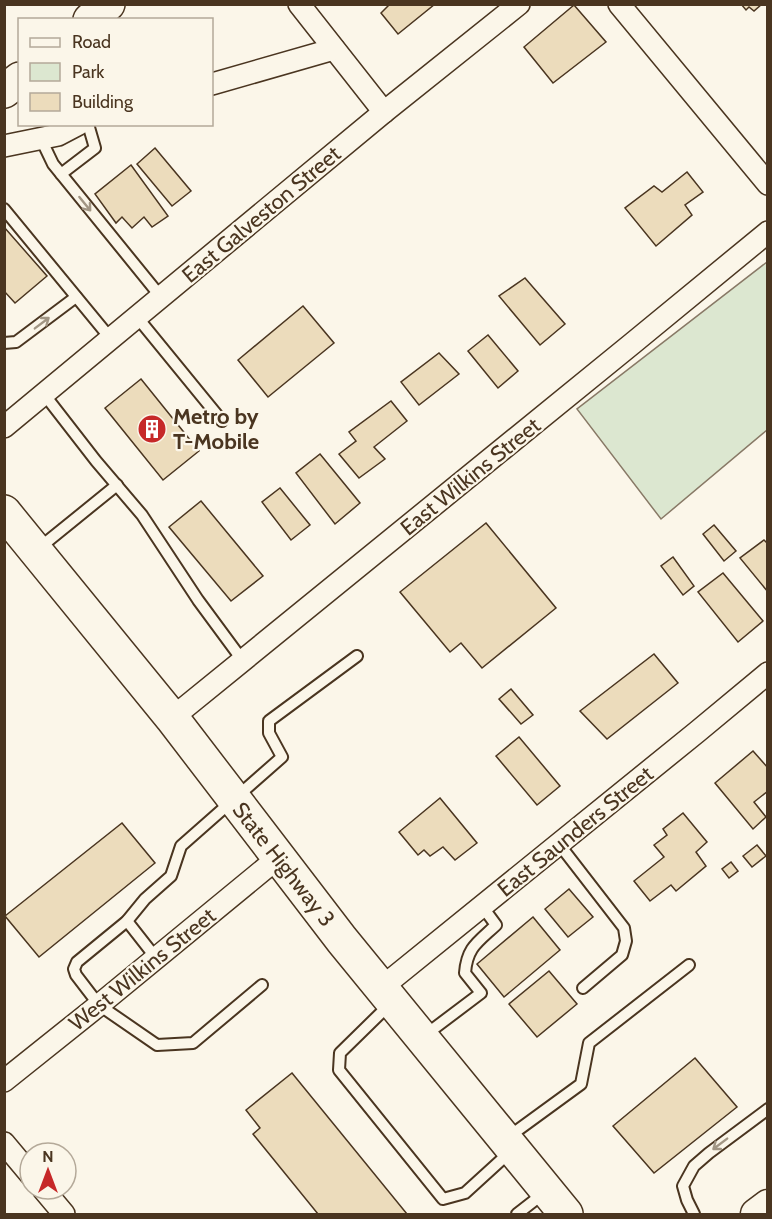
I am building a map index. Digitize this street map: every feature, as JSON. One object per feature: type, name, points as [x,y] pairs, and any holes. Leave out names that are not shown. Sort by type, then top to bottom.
[{"type":"main road","points":[[92,18],[108,4]]},
{"type":"main road","points":[[4,91],[18,80]]},
{"type":"main road","name":"State Highway 3","points":[[4,512],[172,718],[387,995],[556,1203]]},
{"type":"street","points":[[299,4],[384,112]]},
{"type":"street","name":"East Galveston Street","points":[[4,427],[384,112],[519,4]]},
{"type":"street","points":[[619,4],[768,184]]},
{"type":"street","points":[[213,84],[334,49]]},
{"type":"street","points":[[4,146],[50,137],[75,126]]},
{"type":"street","name":"East Wilkins Street","points":[[172,718],[768,232]]},
{"type":"street","name":"East Saunders Street","points":[[387,995],[482,906],[768,673]]},
{"type":"street","name":"West Wilkins Street","points":[[4,1081],[279,857]]},
{"type":"street","points":[[4,1143],[18,1160]]},
{"type":"street","points":[[53,1201],[64,1215]]},
{"type":"street","points":[[756,1215],[768,1205]]},
{"type":"lane","points":[[61,174],[95,148],[89,126]]},
{"type":"lane","points":[[50,137],[53,164],[161,297]]},
{"type":"lane","points":[[4,209],[111,339]]},
{"type":"lane","points":[[4,343],[16,342],[76,297]]},
{"type":"lane","points":[[137,317],[222,421]]},
{"type":"lane","points":[[44,394],[142,515],[198,600],[243,660]]},
{"type":"lane","points":[[36,551],[117,485]]},
{"type":"lane","points":[[262,985],[193,1043],[158,1045],[99,1005],[74,969],[77,962],[127,921],[145,899],[171,876],[181,846],[282,757],[269,732],[269,721],[357,656]]},
{"type":"lane","points":[[559,844],[624,928],[626,941],[622,955],[582,988]]},
{"type":"lane","points":[[422,1038],[481,993],[465,973],[466,959],[473,946],[496,925],[482,906]]},
{"type":"lane","points":[[127,921],[156,958]]},
{"type":"lane","points":[[387,995],[340,1053],[339,1070],[444,1198],[465,1193],[509,1145],[581,1084],[589,1043],[689,964]]},
{"type":"lane","points":[[694,1215],[683,1186],[694,1166],[768,1109]]},
{"type":"lane","points":[[517,1215],[556,1203]]},
{"type":"green space","points":[[767,262],[767,430],[661,519],[577,409]]},
{"type":"building","points":[[390,4],[435,4],[398,34],[381,13]]},
{"type":"building","points":[[741,4],[762,4],[754,11],[749,7],[746,10]]},
{"type":"building","points":[[574,5],[606,42],[553,83],[524,47]]},
{"type":"building","points":[[155,148],[191,191],[172,206],[137,164]]},
{"type":"building","points":[[131,165],[168,216],[152,227],[144,217],[132,228],[122,217],[116,223],[95,194]]},
{"type":"building","points":[[687,172],[703,192],[685,205],[692,215],[656,246],[625,208],[654,186],[662,192]]},
{"type":"building","points":[[4,227],[47,276],[15,303],[4,291]]},
{"type":"building","points":[[525,278],[565,324],[540,345],[499,296]]},
{"type":"building","points":[[303,306],[334,343],[268,397],[238,360]]},
{"type":"building","points":[[488,335],[518,371],[498,388],[468,351]]},
{"type":"building","points":[[439,353],[459,374],[419,405],[401,382]]},
{"type":"building","name":"Metro by T-Mobile","points":[[141,379],[199,451],[163,480],[105,408]]},
{"type":"building","points":[[391,401],[407,421],[374,447],[385,459],[359,478],[339,454],[356,441],[349,432]]},
{"type":"building","points":[[320,454],[360,503],[335,524],[296,473]]},
{"type":"building","points":[[280,488],[310,525],[291,540],[262,502]]},
{"type":"building","points":[[201,501],[263,576],[231,601],[169,527]]},
{"type":"building","points":[[486,523],[556,608],[482,668],[461,643],[450,652],[400,592]]},
{"type":"building","points":[[714,525],[736,551],[724,561],[703,534]]},
{"type":"building","points":[[764,540],[768,544],[768,592],[740,558]]},
{"type":"building","points":[[673,557],[694,586],[683,595],[661,566]]},
{"type":"building","points":[[723,573],[763,621],[738,642],[698,592]]},
{"type":"building","points":[[654,654],[678,683],[607,739],[580,711]]},
{"type":"building","points":[[511,689],[533,715],[521,724],[499,699]]},
{"type":"building","points":[[519,737],[560,786],[537,805],[496,756]]},
{"type":"building","points":[[753,751],[768,768],[768,791],[754,802],[766,817],[753,829],[715,783]]},
{"type":"building","points":[[440,798],[477,843],[455,860],[443,847],[430,856],[424,850],[418,855],[399,832]]},
{"type":"building","points":[[683,813],[707,842],[696,852],[706,866],[676,891],[671,885],[650,901],[634,881],[664,857],[654,845],[667,835],[663,829]]},
{"type":"building","points":[[122,823],[155,863],[39,957],[5,916]]},
{"type":"building","points":[[757,845],[766,856],[752,867],[743,856]]},
{"type":"building","points":[[731,862],[738,871],[729,878],[722,869]]},
{"type":"building","points":[[569,889],[593,917],[568,937],[545,909]]},
{"type":"building","points":[[533,917],[560,950],[504,997],[477,964]]},
{"type":"building","points":[[549,971],[577,1004],[537,1037],[509,1004]]},
{"type":"building","points":[[695,1058],[737,1107],[654,1173],[613,1126]]},
{"type":"building","points":[[292,1073],[407,1214],[318,1214],[253,1134],[260,1128],[246,1110]]},
{"type":"place","name":"Metro by T-Mobile","points":[[152,429]]}]
